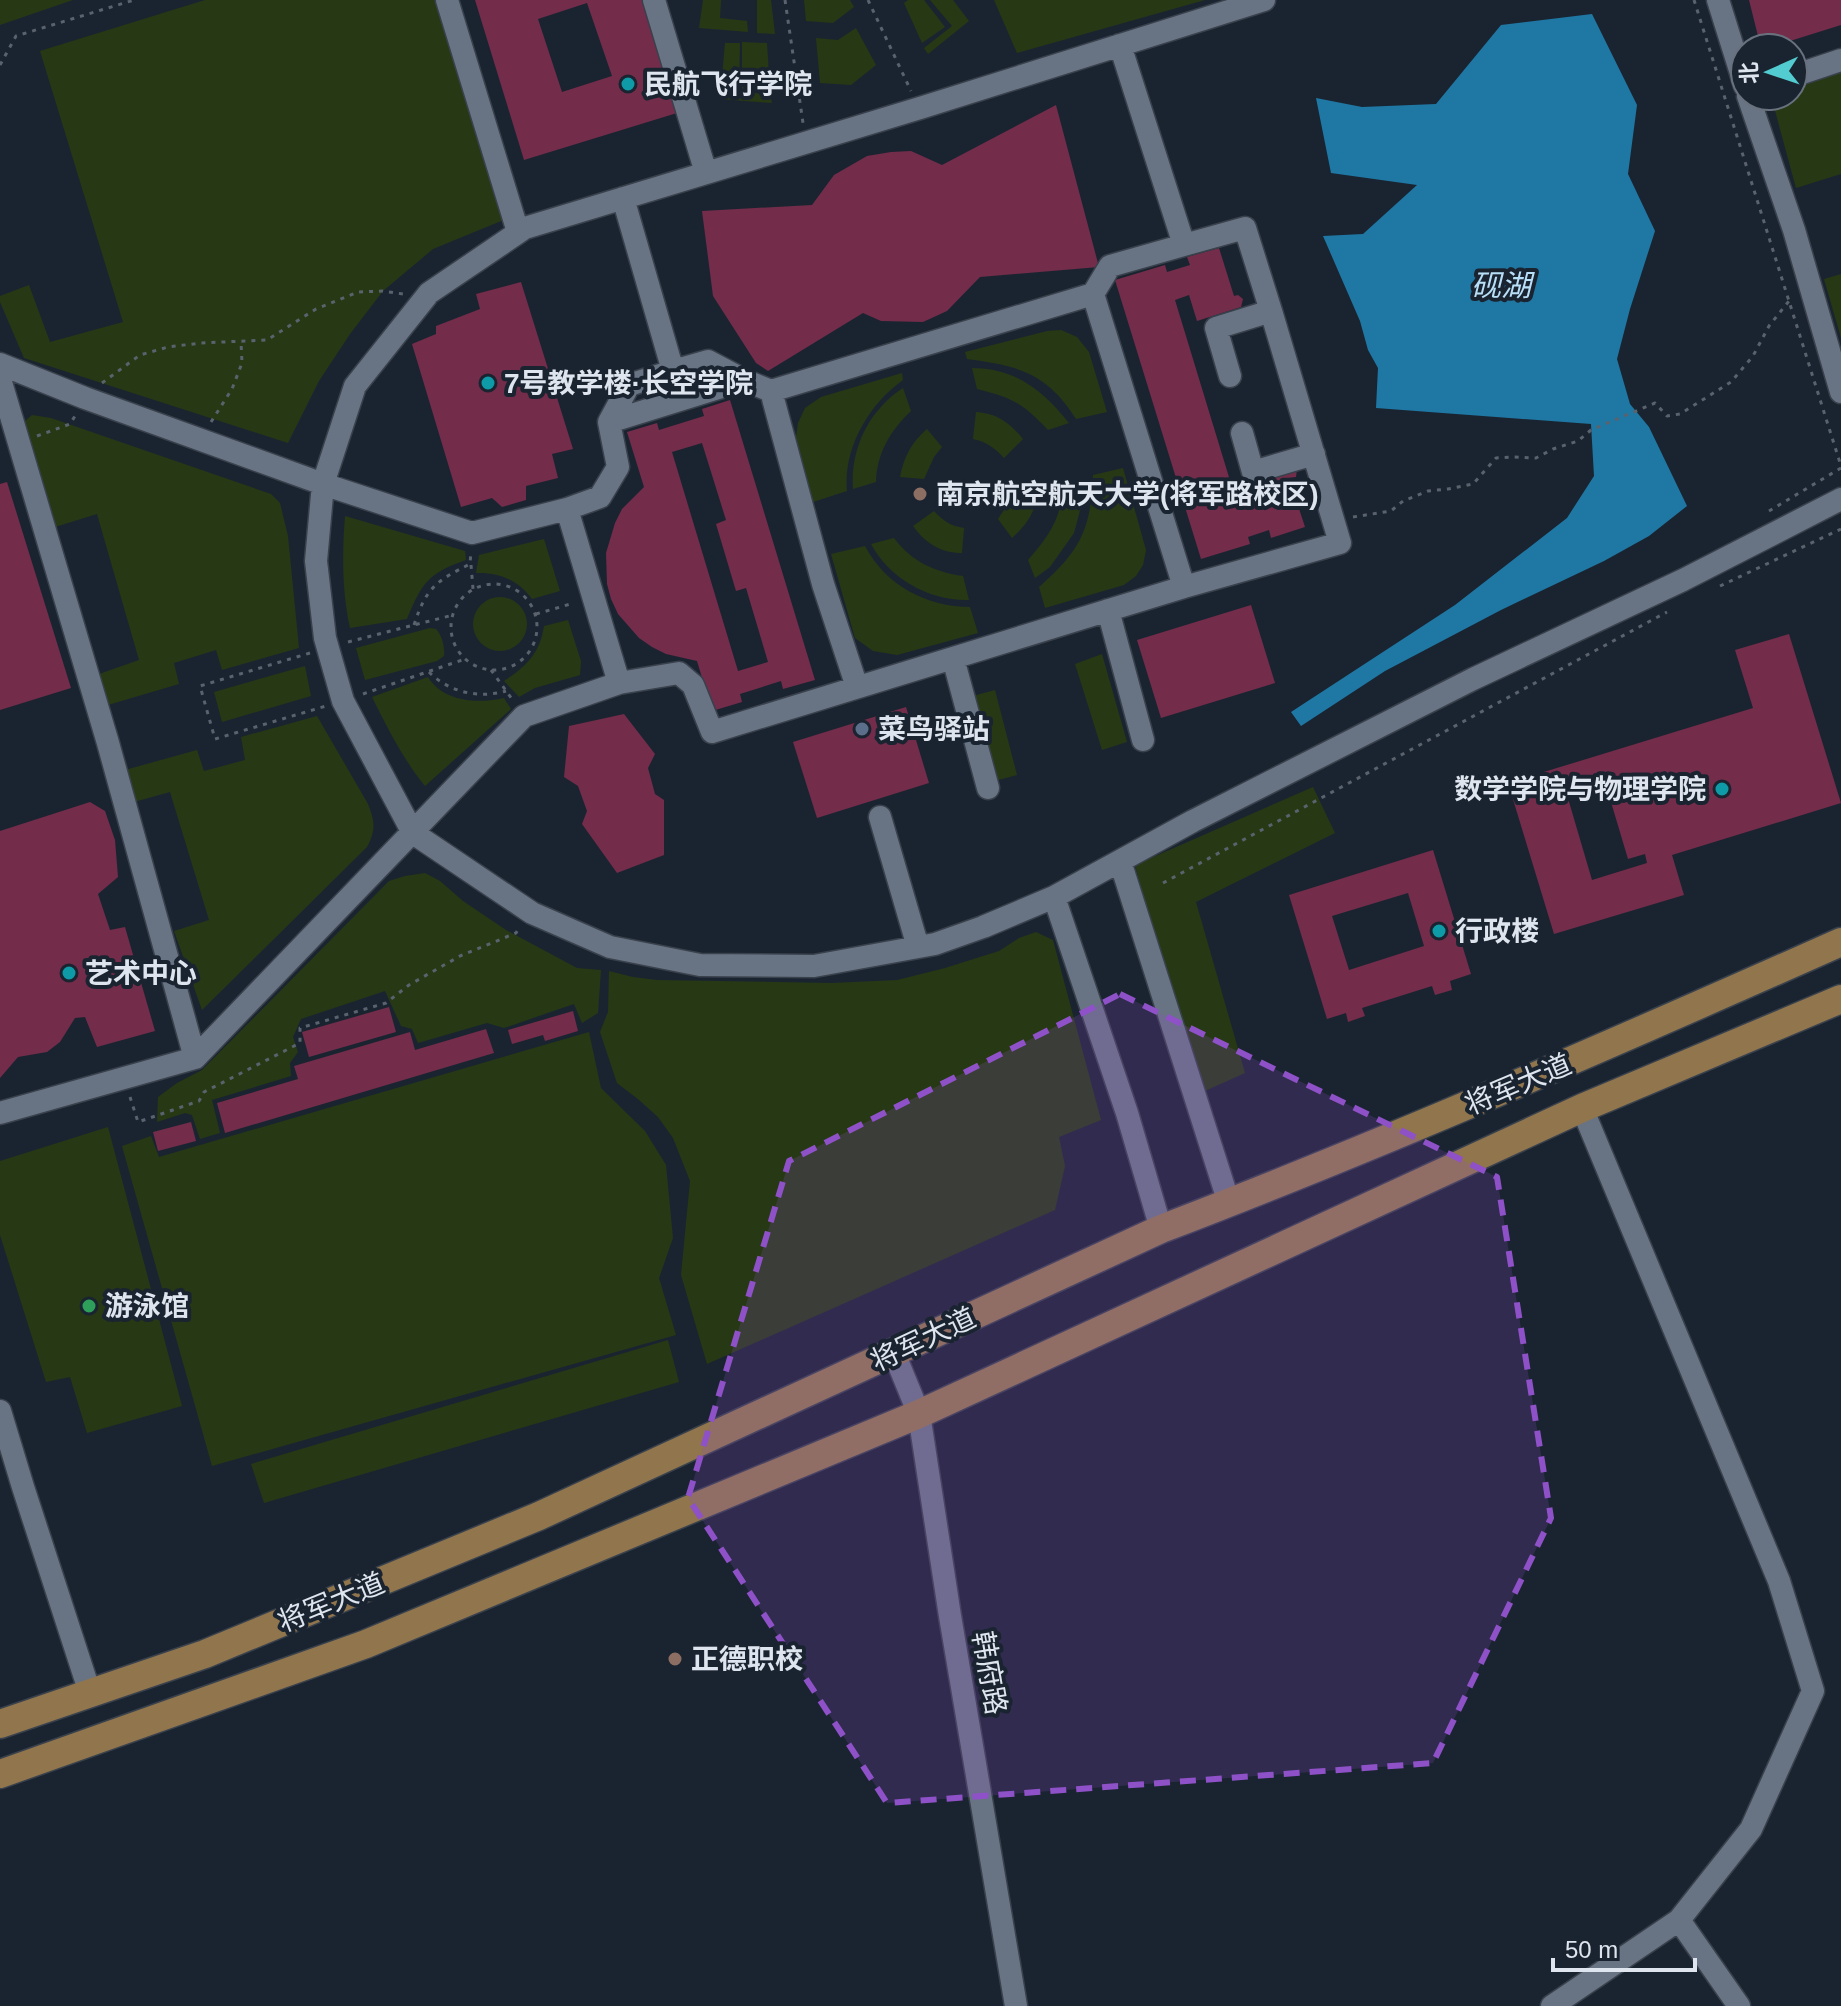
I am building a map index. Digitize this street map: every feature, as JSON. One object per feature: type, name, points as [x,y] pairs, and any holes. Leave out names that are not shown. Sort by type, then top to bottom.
[{"type":"main road","name":"将军大道","points":[[0,1724],[205,1654],[539,1516],[1161,1229],[1553,1070],[1841,942]]},
{"type":"main road","name":"将军大道","points":[[0,1774],[366,1644],[919,1414],[1582,1108],[1841,999]]},
{"type":"street","points":[[447,0],[518,232]]},
{"type":"street","points":[[654,0],[706,173]]},
{"type":"street","points":[[1264,0],[525,228],[429,293],[355,386],[323,484],[316,561],[325,638],[343,701],[413,833],[532,913],[610,947],[700,965],[814,966],[935,944],[1054,897],[1193,821],[1473,679],[1683,580],[1841,499]]},
{"type":"street","points":[[1718,0],[1729,35]]},
{"type":"street","points":[[1120,45],[1184,245]]},
{"type":"street","points":[[1809,71],[1841,60]]},
{"type":"street","points":[[1753,112],[1794,230],[1841,392]]},
{"type":"street","points":[[623,198],[673,371]]},
{"type":"street","points":[[0,364],[323,484],[472,533],[567,509],[600,497],[618,467],[609,422],[629,385],[708,361],[771,391],[1093,294],[1110,266],[1245,228],[1340,543],[1184,587],[712,732],[693,685],[679,673],[619,683],[524,716],[195,1058],[0,1113]]},
{"type":"street","points":[[1093,294],[1184,587]]},
{"type":"street","points":[[1230,376],[1216,328],[1271,311]]},
{"type":"street","points":[[0,379],[108,743],[195,1058]]},
{"type":"street","points":[[609,422],[744,380]]},
{"type":"street","points":[[771,391],[823,584],[857,687]]},
{"type":"street","points":[[1242,433],[1253,472],[1314,454]]},
{"type":"street","points":[[567,509],[619,683]]},
{"type":"street","points":[[1108,610],[1143,740]]},
{"type":"street","points":[[953,658],[988,788]]},
{"type":"street","points":[[880,817],[918,947]]},
{"type":"street","points":[[1120,861],[1229,1203]]},
{"type":"street","points":[[1054,897],[1127,1113],[1161,1229]]},
{"type":"street","points":[[1552,2006],[1679,1920],[1751,1829],[1813,1691],[1779,1581],[1582,1108]]},
{"type":"street","name":"韩府路","points":[[894,1353],[919,1414],[1016,2006]]},
{"type":"street","points":[[0,1411],[90,1693]]},
{"type":"street","points":[[1679,1920],[1739,2006]]},
{"type":"path","points":[[0,65],[16,36],[134,0]]},
{"type":"path","points":[[785,0],[806,143]]},
{"type":"path","points":[[868,0],[920,108]]},
{"type":"path","points":[[1694,0],[1841,466]]},
{"type":"path","points":[[19,437],[30,438],[70,424],[85,398],[140,355],[168,347],[201,343],[267,340],[316,309],[358,292],[383,291],[412,296],[421,302]]},
{"type":"path","points":[[1334,522],[1391,511],[1403,501],[1428,491],[1473,484],[1496,458],[1536,458],[1655,403],[1667,416],[1680,414],[1731,382],[1753,356],[1769,326],[1789,301]]},
{"type":"path","points":[[201,440],[232,389],[242,363],[241,342]]},
{"type":"path","points":[[1714,589],[1841,529]]},
{"type":"path","points":[[472,533],[470,564],[473,589]]},
{"type":"path","points":[[414,625],[431,588],[470,564]]},
{"type":"path","points":[[493,583],[520,591],[536,614],[538,628],[535,642],[517,664],[505,669],[477,667],[465,659],[451,633],[451,619],[457,605],[478,586],[493,583]]},
{"type":"path","points":[[536,614],[593,598]]},
{"type":"path","points":[[1163,883],[1672,610]]},
{"type":"path","points":[[491,670],[524,716]]},
{"type":"path","points":[[429,671],[450,688],[464,692],[494,695],[506,691]]},
{"type":"path","points":[[124,1077],[138,1122],[199,1101],[204,1092],[300,1043],[300,1028],[386,1003],[409,985],[460,956],[516,933],[532,913]]},
{"type":"highlighted area","points":[[1120,994],[1497,1177],[1551,1518],[1433,1763],[887,1803],[688,1498],[789,1161]]},
{"type":"green space","points":[[0,0],[73,0],[0,25]]},
{"type":"green space","points":[[205,0],[438,0],[506,219],[433,249],[383,291],[319,381],[288,443],[24,358],[0,302],[0,296],[29,285],[50,342],[123,322],[40,51]]},
{"type":"green space","points":[[703,0],[721,0],[720,18],[747,21],[748,32],[699,28]]},
{"type":"green space","points":[[757,0],[771,0],[775,34],[757,33]]},
{"type":"green space","points":[[804,0],[850,0],[854,7],[833,23],[806,21]]},
{"type":"green space","points":[[924,0],[945,27],[922,43],[904,3]]},
{"type":"green space","points":[[930,0],[953,0],[969,21],[928,54],[924,48],[952,26]]},
{"type":"green space","points":[[994,0],[1205,0],[1017,53]]},
{"type":"green space","points":[[856,28],[876,65],[851,85],[820,83],[816,38],[838,40]]},
{"type":"green space","points":[[742,42],[767,43],[770,90],[742,89]]},
{"type":"green space","points":[[725,43],[740,43],[739,92],[770,94],[772,103],[720,99]]},
{"type":"green space","points":[[1841,70],[1841,174],[1796,188],[1775,112],[1809,112],[1809,79]]},
{"type":"green space","points":[[1841,274],[1841,338],[1824,279]]},
{"type":"green space","points":[[1061,330],[1077,337],[1089,352],[1107,412],[1076,419],[1054,391],[1030,374],[967,359],[965,352],[1047,331]]},
{"type":"green space","points":[[972,368],[1015,377],[1049,401],[1069,423],[1048,430],[1016,403],[977,389]]},
{"type":"green space","points":[[902,373],[903,380],[879,401],[854,443],[849,459],[847,491],[813,502],[796,437],[805,408],[821,397]]},
{"type":"green space","points":[[903,388],[911,411],[886,443],[876,482],[853,489],[855,459],[864,432],[880,407]]},
{"type":"green space","points":[[976,412],[1002,420],[1023,439],[1004,458],[990,446],[973,439]]},
{"type":"green space","points":[[32,415],[51,418],[271,494],[280,503],[288,536],[299,648],[222,670],[216,650],[174,663],[179,684],[108,705],[99,674],[139,660],[97,514],[55,527],[25,421]]},
{"type":"green space","points":[[927,429],[942,447],[924,479],[900,477],[909,451]]},
{"type":"green space","points":[[1123,468],[1146,550],[1143,565],[1136,576],[1124,585],[1045,608],[1039,587],[1064,562],[1081,538],[1089,511],[1093,475]]},
{"type":"green space","points":[[1088,481],[1074,533],[1050,567],[1035,578],[1028,560],[1053,526],[1060,509],[1063,487]]},
{"type":"green space","points":[[1013,487],[1038,490],[1030,516],[1012,538],[998,519],[1011,499]]},
{"type":"green space","points":[[934,511],[955,526],[964,528],[962,553],[934,546],[913,526]]},
{"type":"green space","points":[[345,516],[465,551],[466,560],[428,581],[407,619],[350,628],[343,572]]},
{"type":"green space","points":[[894,538],[924,564],[963,576],[969,600],[939,597],[925,592],[889,568],[871,544]]},
{"type":"green space","points":[[544,539],[560,591],[532,599],[507,578],[476,573],[479,555]]},
{"type":"green space","points":[[865,546],[884,572],[909,591],[938,603],[970,607],[978,633],[897,655],[873,651],[855,638],[831,554]]},
{"type":"green space","points":[[500,597],[519,605],[527,624],[519,643],[500,651],[481,643],[473,624],[481,605]]},
{"type":"green space","points":[[568,620],[581,661],[580,675],[535,688],[519,697],[504,681],[531,658],[544,626]]},
{"type":"green space","points":[[430,628],[440,634],[444,656],[437,661],[365,680],[356,648]]},
{"type":"green space","points":[[1102,654],[1127,742],[1102,750],[1075,664]]},
{"type":"green space","points":[[305,666],[311,696],[222,722],[214,692]]},
{"type":"green space","points":[[428,677],[443,692],[452,696],[472,701],[504,698],[511,709],[425,786],[403,754],[372,697]]},
{"type":"green space","points":[[995,690],[1017,775],[991,782],[969,697]]},
{"type":"green space","points":[[317,716],[368,804],[374,826],[370,841],[202,1010],[174,931],[209,920],[170,792],[134,802],[125,770],[197,750],[204,771],[245,760],[241,737]]},
{"type":"green space","points":[[1313,787],[1335,833],[1196,902],[1245,1073],[1196,1095],[1135,865]]},
{"type":"green space","points":[[425,873],[506,930],[577,968],[601,970],[598,1013],[582,1023],[574,1004],[504,1028],[487,1023],[418,1043],[412,1029],[401,1026],[385,991],[301,1019],[293,1037],[298,1052],[290,1063],[291,1076],[212,1100],[220,1133],[200,1139],[192,1115],[185,1113],[157,1122],[158,1097],[202,1070],[389,881]]},
{"type":"green space","points":[[1036,932],[1053,940],[1101,1120],[1059,1137],[1065,1166],[1055,1210],[707,1364],[681,1275],[690,1181],[673,1138],[658,1117],[617,1083],[600,1032],[608,1012],[609,971],[657,980],[832,983],[897,980],[999,951],[1019,938]]},
{"type":"green space","points":[[589,1032],[601,1088],[645,1131],[666,1165],[673,1238],[659,1278],[676,1335],[212,1466],[122,1146],[151,1136],[159,1157]]},
{"type":"green space","name":"游泳馆","points":[[108,1127],[182,1406],[87,1433],[70,1377],[46,1382],[0,1235],[0,1161]]},
{"type":"green space","points":[[668,1340],[679,1382],[264,1503],[251,1464]]},
{"type":"water","name":"砚湖","points":[[1592,14],[1637,105],[1628,174],[1655,231],[1617,359],[1630,404],[1649,427],[1687,506],[1649,536],[1385,671],[1301,726],[1291,712],[1455,605],[1567,518],[1594,476],[1591,424],[1376,408],[1378,368],[1323,236],[1363,234],[1417,185],[1331,173],[1316,98],[1362,107],[1436,104],[1501,25]]},
{"type":"building","name":"民航飞行学院","points":[[475,0],[643,0],[677,113],[524,160]],"holes":[[[587,3],[612,76],[562,92],[538,19]]]},
{"type":"building","points":[[1749,0],[1841,0],[1841,25],[1809,35],[1809,32],[1757,32]]},
{"type":"building","points":[[1056,105],[1099,267],[980,277],[947,311],[923,322],[881,321],[863,313],[768,371],[756,363],[713,296],[702,211],[812,205],[834,175],[867,156],[911,151],[942,165]]},
{"type":"building","points":[[1219,248],[1234,296],[1243,299],[1241,307],[1197,321],[1189,295],[1175,300],[1239,510],[1253,506],[1245,479],[1292,464],[1297,469],[1296,477],[1289,478],[1305,527],[1271,538],[1269,530],[1248,537],[1250,544],[1201,559],[1115,280],[1165,265],[1167,272],[1190,265],[1187,257]]},
{"type":"building","name":"7号教学楼·长空学院","points":[[521,282],[573,449],[552,454],[558,478],[526,486],[526,500],[502,507],[492,498],[461,507],[412,344],[436,334],[436,326],[480,309],[476,294]]},
{"type":"building","points":[[730,400],[815,680],[783,689],[781,681],[740,694],[742,702],[712,711],[697,661],[666,654],[639,638],[618,614],[607,584],[606,553],[615,523],[622,509],[644,487],[627,432],[657,423],[659,430],[704,416],[702,409]],"holes":[[[702,443],[726,520],[716,524],[736,591],[746,588],[768,662],[738,671],[672,452]]]},
{"type":"building","points":[[7,482],[71,688],[0,710],[0,484]]},
{"type":"building","points":[[1251,605],[1275,683],[1161,718],[1137,640]]},
{"type":"building","name":"数学学院与物理学院","points":[[1789,634],[1841,803],[1672,855],[1684,895],[1554,934],[1508,783],[1753,708],[1735,650]],"holes":[[[1605,782],[1628,859],[1645,854],[1647,863],[1592,880],[1567,795]]]},
{"type":"building","points":[[906,707],[929,783],[817,818],[793,742]]},
{"type":"building","points":[[624,714],[655,754],[648,768],[655,794],[664,800],[664,855],[617,873],[582,824],[587,811],[578,786],[564,777],[569,726]]},
{"type":"building","name":"艺术中心","points":[[90,802],[105,811],[115,840],[118,877],[98,894],[110,930],[125,927],[155,1031],[97,1047],[85,1017],[75,1018],[60,1042],[47,1052],[18,1057],[0,1078],[0,831]]},
{"type":"building","name":"行政楼","points":[[1433,850],[1471,974],[1450,981],[1452,990],[1435,995],[1432,986],[1362,1008],[1365,1016],[1348,1022],[1346,1013],[1327,1019],[1289,895]],"holes":[[[1408,893],[1424,946],[1349,970],[1332,916]]]},
{"type":"building","points":[[389,1007],[396,1032],[309,1057],[302,1032]]},
{"type":"building","points":[[573,1011],[578,1031],[545,1041],[543,1035],[512,1044],[508,1030]]},
{"type":"building","points":[[486,1029],[494,1053],[225,1133],[217,1103],[298,1079],[294,1066],[410,1032],[415,1050]]},
{"type":"building","points":[[191,1122],[196,1141],[158,1151],[153,1132]]},
{"type":"place","name":"民航飞行学院","points":[[628,84]]},
{"type":"place","name":"7号教学楼·长空学院","points":[[488,383]]},
{"type":"place","name":"南京航空航天大学(将军路校区)","points":[[920,494]]},
{"type":"place","name":"菜鸟驿站","points":[[862,729]]},
{"type":"place","name":"数学学院与物理学院","points":[[1722,789]]},
{"type":"place","name":"行政楼","points":[[1439,931]]},
{"type":"place","name":"艺术中心","points":[[69,973]]},
{"type":"place","name":"游泳馆","points":[[89,1306]]},
{"type":"place","name":"正德职校","points":[[675,1659]]}]
